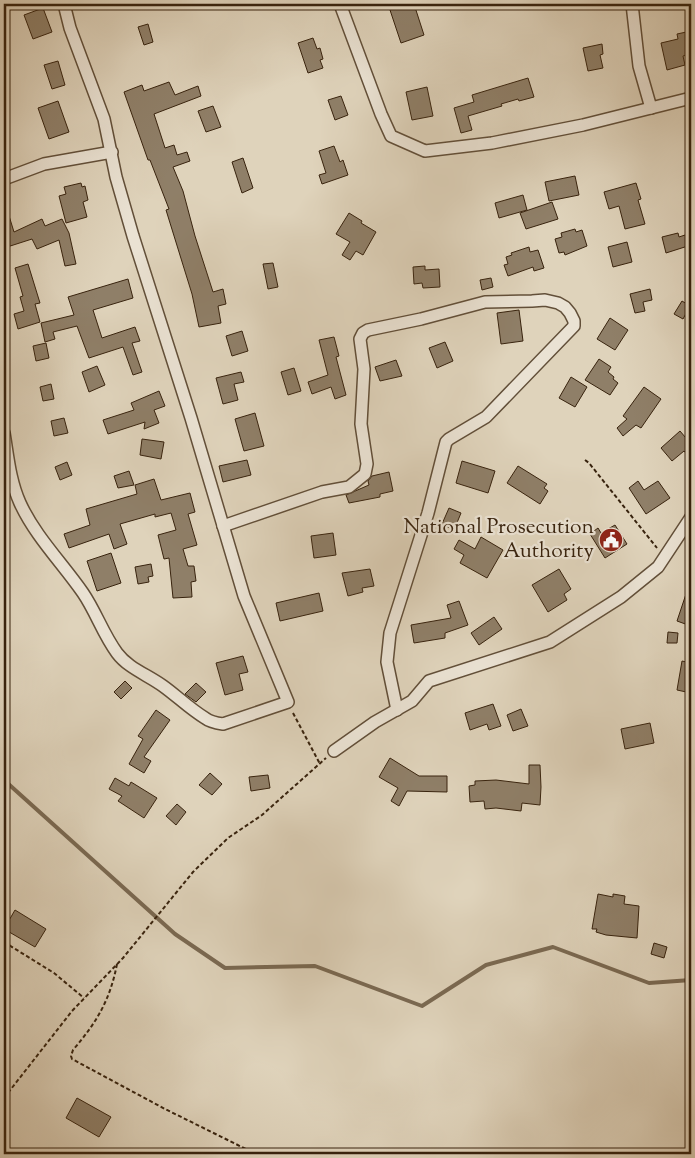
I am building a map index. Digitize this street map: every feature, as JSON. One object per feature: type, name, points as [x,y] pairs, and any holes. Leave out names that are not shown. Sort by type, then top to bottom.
[{"type":"street","points":[[4,433],[6,469],[19,502],[28,518],[83,593],[94,610],[105,634],[117,653],[126,662],[205,718],[216,723],[223,724],[288,702],[244,596],[191,418],[130,227],[116,177],[104,119],[70,28],[64,4]]},
{"type":"street","points":[[340,4],[391,136],[426,151],[492,143],[584,125],[691,98]]},
{"type":"street","points":[[632,4],[639,66],[651,108]]},
{"type":"street","points":[[4,180],[44,164],[112,152]]},
{"type":"street","points":[[223,526],[322,492],[349,487],[365,474],[367,464],[361,424],[364,369],[360,339],[363,333],[368,330],[421,319],[485,302],[546,300],[558,303],[570,313],[574,321],[572,329],[524,380],[486,417],[446,442],[428,513],[390,633],[387,662],[397,710]]},
{"type":"street","points":[[334,751],[375,722],[412,701],[429,681],[550,642],[621,597],[658,567],[691,517]]},
{"type":"path","points":[[585,460],[655,546],[666,556]]},
{"type":"path","points":[[288,702],[320,764]]},
{"type":"path","points":[[4,1098],[72,1011],[117,964],[193,872],[228,838],[262,815],[334,751]]},
{"type":"path","points":[[4,942],[54,973],[84,998]]},
{"type":"path","points":[[117,964],[108,1000],[101,1013],[73,1050],[72,1059],[148,1100],[256,1154]]},
{"type":"building","points":[[414,4],[424,35],[401,43],[390,10]]},
{"type":"building","points":[[43,8],[52,32],[33,39],[24,15]]},
{"type":"building","points":[[148,24],[153,42],[144,45],[138,27]]},
{"type":"building","points":[[691,31],[691,54],[683,56],[685,65],[667,70],[661,43],[678,39],[677,34]]},
{"type":"building","points":[[313,38],[317,49],[320,48],[323,59],[320,60],[323,68],[308,73],[298,43]]},
{"type":"building","points":[[602,44],[603,54],[600,55],[603,68],[588,71],[583,48]]},
{"type":"building","points":[[58,61],[65,85],[52,89],[44,65]]},
{"type":"building","points":[[528,78],[534,97],[519,101],[518,99],[468,116],[472,130],[461,133],[454,108],[474,102],[472,95]]},
{"type":"building","points":[[169,82],[175,95],[198,86],[201,96],[154,114],[165,148],[174,145],[177,155],[187,152],[190,161],[173,167],[183,191],[213,292],[223,289],[226,304],[218,306],[221,323],[199,327],[192,294],[166,210],[169,209],[150,160],[148,160],[124,92],[142,85],[144,91]]},
{"type":"building","points":[[427,87],[433,116],[412,120],[406,92]]},
{"type":"building","points":[[341,96],[348,115],[335,120],[328,100]]},
{"type":"building","points":[[58,101],[69,132],[49,139],[38,108]]},
{"type":"building","points":[[213,106],[221,127],[206,132],[198,111]]},
{"type":"building","points":[[334,146],[340,162],[343,160],[348,175],[322,184],[319,175],[326,173],[319,151]]},
{"type":"building","points":[[243,158],[253,188],[242,193],[232,162]]},
{"type":"building","points":[[575,176],[579,195],[549,201],[545,182]]},
{"type":"building","points":[[81,183],[82,187],[85,186],[88,200],[83,202],[87,217],[66,223],[59,196],[66,194],[64,187]]},
{"type":"building","points":[[636,183],[641,199],[638,200],[645,224],[625,229],[619,206],[609,209],[604,192]]},
{"type":"building","points":[[523,195],[527,210],[499,218],[495,203]]},
{"type":"building","points":[[552,202],[558,219],[526,229],[520,213]]},
{"type":"building","points":[[6,206],[14,232],[42,219],[45,226],[62,219],[69,233],[76,264],[65,266],[59,240],[37,249],[32,239],[4,248],[4,207]]},
{"type":"building","points":[[349,213],[376,232],[363,255],[356,251],[350,260],[342,255],[350,242],[336,234]]},
{"type":"building","points":[[575,229],[576,232],[582,230],[587,246],[565,255],[564,252],[559,253],[555,239],[562,237],[561,233]]},
{"type":"building","points":[[678,233],[679,237],[691,233],[691,245],[666,253],[662,237]]},
{"type":"building","points":[[627,242],[632,262],[613,267],[608,247]]},
{"type":"building","points":[[529,247],[530,252],[538,250],[544,268],[534,271],[533,267],[508,276],[504,265],[508,264],[506,257],[512,255],[511,253]]},
{"type":"building","points":[[273,263],[278,287],[268,289],[263,264]]},
{"type":"building","points":[[28,264],[40,303],[35,304],[40,322],[18,329],[14,314],[24,311],[20,297],[23,296],[15,268]]},
{"type":"building","points":[[425,266],[425,270],[439,269],[440,287],[423,288],[422,283],[414,284],[413,267]]},
{"type":"building","points":[[491,278],[493,287],[482,290],[480,280]]},
{"type":"building","points":[[128,279],[133,298],[93,310],[102,338],[135,327],[140,341],[132,343],[142,372],[133,375],[123,347],[89,358],[77,326],[53,332],[55,339],[45,342],[41,323],[74,315],[68,297]]},
{"type":"building","points":[[650,289],[652,300],[643,302],[645,311],[635,313],[630,294]]},
{"type":"building","points":[[682,301],[690,306],[683,319],[674,314]]},
{"type":"building","points":[[519,310],[523,341],[501,344],[497,313]]},
{"type":"building","points":[[610,318],[628,330],[615,350],[597,339]]},
{"type":"building","points":[[242,331],[248,351],[232,356],[226,336]]},
{"type":"building","points":[[334,337],[339,356],[336,357],[346,395],[335,399],[331,387],[312,394],[308,382],[328,375],[319,340]]},
{"type":"building","points":[[445,342],[453,361],[437,368],[429,348]]},
{"type":"building","points":[[46,343],[49,358],[36,361],[33,346]]},
{"type":"building","points":[[599,359],[611,367],[608,372],[618,383],[610,395],[585,380]]},
{"type":"building","points":[[396,360],[402,376],[380,381],[375,367]]},
{"type":"building","points":[[97,366],[105,385],[89,392],[82,372]]},
{"type":"building","points":[[294,368],[301,391],[288,395],[281,372]]},
{"type":"building","points":[[241,372],[244,382],[234,384],[238,400],[223,404],[216,378]]},
{"type":"building","points":[[571,377],[587,387],[575,407],[559,398]]},
{"type":"building","points":[[51,384],[54,399],[43,401],[40,387]]},
{"type":"building","points":[[644,387],[661,399],[641,428],[636,425],[623,436],[617,428],[627,419],[623,416]]},
{"type":"building","points":[[159,391],[165,406],[154,410],[159,423],[144,429],[145,422],[108,434],[103,420],[134,410],[131,403]]},
{"type":"building","points":[[255,413],[264,446],[244,451],[235,419]]},
{"type":"building","points":[[64,418],[68,433],[54,436],[51,421]]},
{"type":"building","points":[[680,431],[691,444],[691,459],[684,451],[672,461],[661,448]]},
{"type":"building","points":[[142,439],[164,442],[161,459],[140,455]]},
{"type":"building","points":[[247,460],[251,475],[223,482],[219,466]]},
{"type":"building","points":[[462,461],[495,471],[488,493],[456,483]]},
{"type":"building","points":[[67,462],[72,475],[60,480],[55,467]]},
{"type":"building","points":[[518,466],[547,484],[544,488],[548,491],[540,504],[507,483]]},
{"type":"building","points":[[129,471],[134,485],[118,488],[114,476]]},
{"type":"building","points":[[389,472],[393,491],[380,494],[380,497],[349,503],[346,495],[369,485],[368,481],[372,476]]},
{"type":"building","points":[[154,479],[161,500],[190,493],[195,512],[188,514],[197,545],[183,549],[188,566],[194,566],[196,581],[191,582],[192,597],[173,598],[169,558],[164,559],[158,535],[176,530],[171,513],[155,517],[155,514],[120,524],[127,544],[114,549],[109,534],[69,548],[64,534],[90,525],[86,509],[137,494],[135,485]]},
{"type":"building","points":[[638,481],[644,490],[658,481],[670,498],[646,514],[629,488]]},
{"type":"building","points":[[449,508],[461,513],[454,530],[442,524]]},
{"type":"building","points":[[615,525],[627,544],[605,558],[590,534],[598,528],[601,533]]},
{"type":"building","points":[[333,533],[336,555],[314,558],[311,536]]},
{"type":"building","points":[[481,537],[503,550],[487,578],[460,563],[464,555],[454,549],[459,540],[475,549]]},
{"type":"building","points":[[111,553],[121,583],[97,591],[87,561]]},
{"type":"building","points":[[151,564],[153,576],[148,577],[149,582],[138,584],[135,567]]},
{"type":"building","points":[[370,569],[374,586],[362,588],[363,592],[348,596],[342,573]]},
{"type":"building","points":[[559,569],[571,589],[564,594],[567,600],[548,612],[532,585]]},
{"type":"building","points":[[691,582],[691,626],[677,621]]},
{"type":"building","points":[[319,593],[323,611],[280,621],[276,603]]},
{"type":"building","points":[[459,601],[468,625],[445,633],[445,638],[414,643],[411,625],[451,618],[447,605]]},
{"type":"building","points":[[494,617],[502,629],[479,645],[471,633]]},
{"type":"building","points":[[668,632],[678,633],[677,643],[667,643]]},
{"type":"building","points":[[243,656],[248,672],[239,674],[243,690],[225,695],[216,663]]},
{"type":"building","points":[[682,661],[691,663],[691,693],[677,690]]},
{"type":"building","points":[[125,681],[132,688],[121,699],[114,692]]},
{"type":"building","points":[[196,683],[206,692],[196,702],[185,694]]},
{"type":"building","points":[[493,704],[501,726],[489,730],[487,724],[470,730],[465,713]]},
{"type":"building","points":[[521,709],[528,726],[513,731],[507,715]]},
{"type":"building","points":[[156,710],[170,720],[144,757],[151,761],[144,773],[129,764],[143,739],[138,736]]},
{"type":"building","points":[[650,723],[654,743],[625,749],[621,729]]},
{"type":"building","points":[[390,758],[419,776],[447,776],[447,792],[407,791],[399,806],[391,801],[398,788],[379,777]]},
{"type":"building","points":[[529,765],[540,765],[540,805],[522,803],[521,811],[496,808],[485,809],[484,801],[470,802],[469,786],[475,785],[475,781],[496,780],[529,784]]},
{"type":"building","points":[[210,773],[222,784],[212,795],[199,785]]},
{"type":"building","points":[[268,775],[270,788],[251,791],[249,777]]},
{"type":"building","points":[[115,778],[129,786],[131,782],[157,798],[144,818],[118,801],[122,796],[109,789]]},
{"type":"building","points":[[177,804],[186,812],[176,825],[166,816]]},
{"type":"building","points":[[598,894],[613,897],[613,894],[625,896],[624,904],[639,906],[637,938],[606,935],[596,932],[597,929],[592,929]]},
{"type":"building","points":[[15,910],[46,929],[35,947],[4,929]]},
{"type":"building","points":[[654,943],[667,947],[664,958],[651,954]]},
{"type":"building","points":[[77,1098],[111,1117],[99,1137],[66,1118]]},
{"type":"waterway","points":[[4,780],[175,934],[225,968],[315,966],[422,1006],[486,965],[553,947],[649,983],[691,980]]},
{"type":"place","name":"National Prosecution Authority","points":[[611,540]]}]
